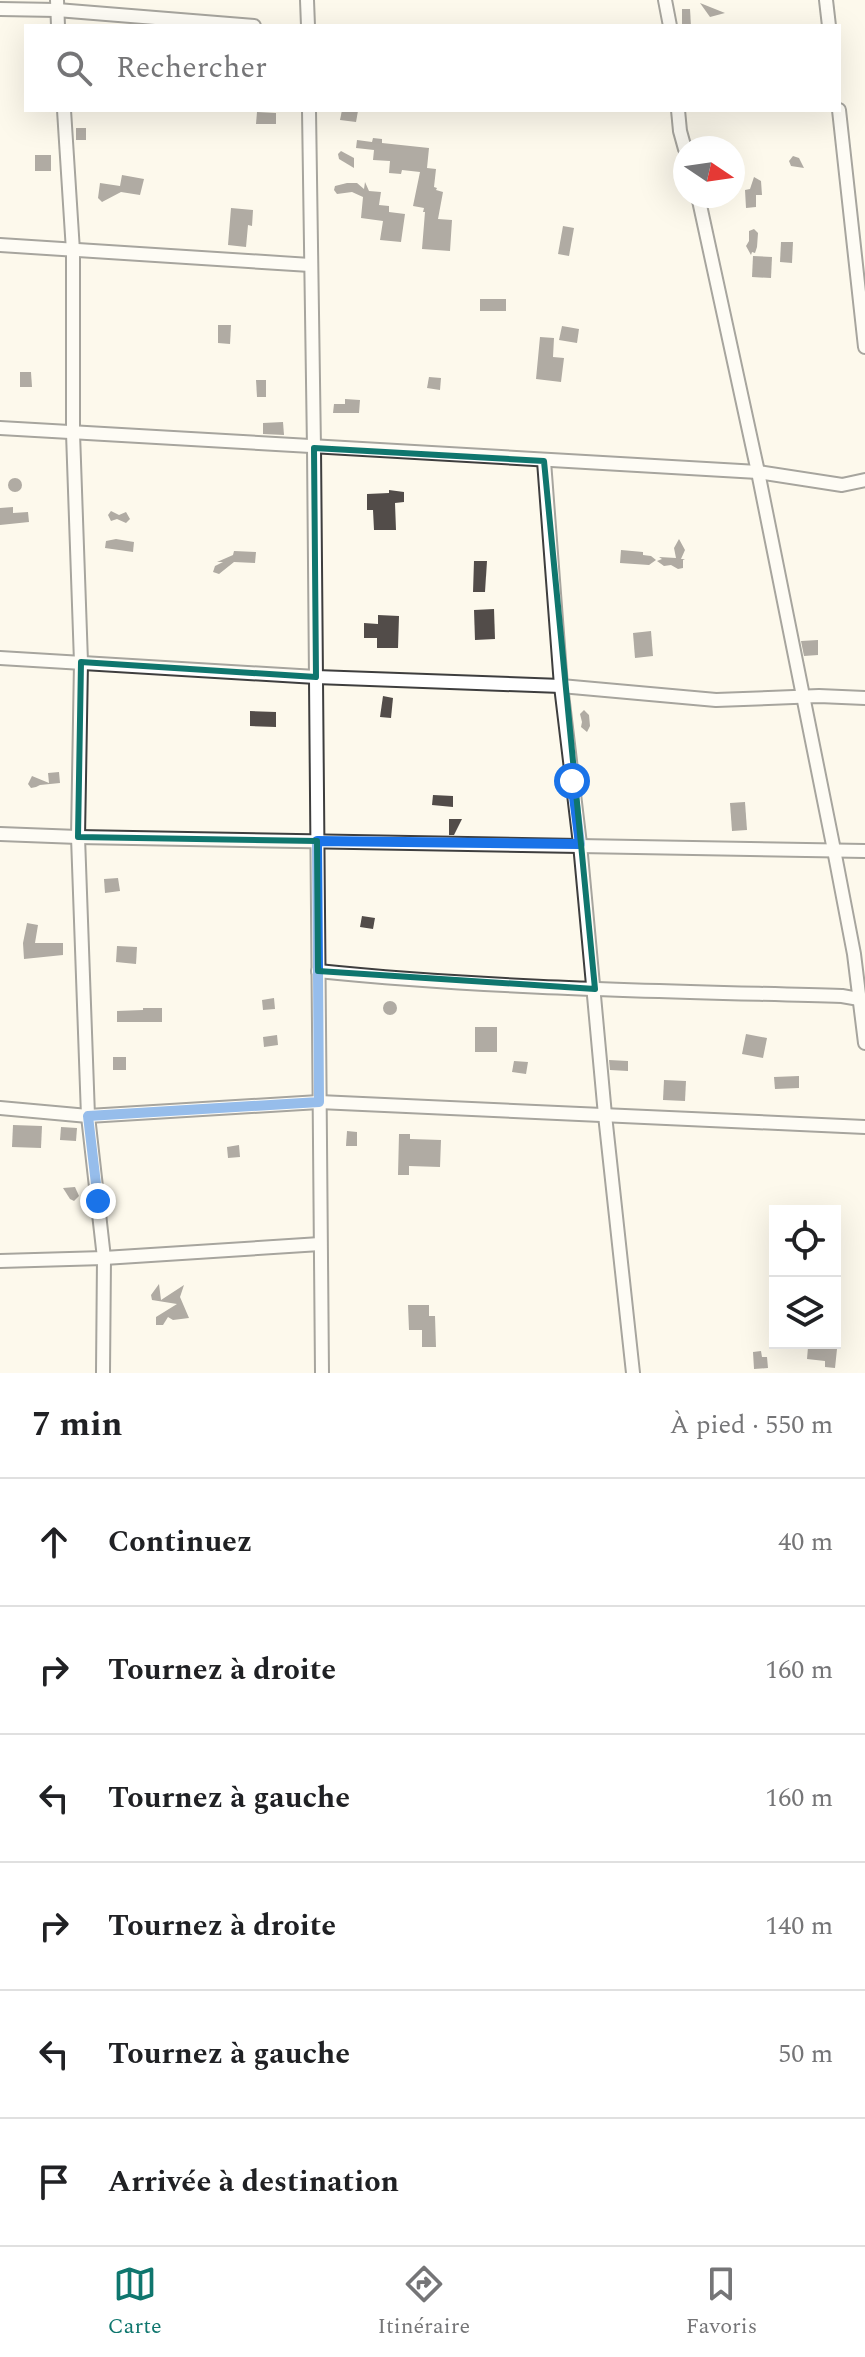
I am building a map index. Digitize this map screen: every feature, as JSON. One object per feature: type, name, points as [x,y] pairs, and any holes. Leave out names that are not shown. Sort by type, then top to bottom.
[{"type":"street","points":[[307,0],[308,24]]},
{"type":"street","points":[[665,0],[670,24]]},
{"type":"street","points":[[826,0],[829,24]]},
{"type":"street","points":[[0,9],[57,5],[235,24]]},
{"type":"street","points":[[64,112],[73,251],[73,433],[81,662],[78,837],[88,1116],[104,1258],[103,1373]]},
{"type":"street","points":[[309,112],[322,1373]]},
{"type":"street","points":[[678,112],[681,136]]},
{"type":"street","points":[[839,112],[865,347]]},
{"type":"street","points":[[701,208],[758,472],[834,850],[862,999],[865,1043]]},
{"type":"street","points":[[0,245],[310,265]]},
{"type":"street","points":[[0,428],[758,472],[842,485],[865,480]]},
{"type":"street","points":[[544,461],[561,686],[580,844],[633,1373]]},
{"type":"street","points":[[0,658],[316,677],[561,686],[716,700],[819,696],[865,698]]},
{"type":"street","points":[[0,834],[865,851]]},
{"type":"street","points":[[318,971],[408,980],[862,999]]},
{"type":"street","points":[[0,1108],[88,1116],[319,1102],[865,1127]]},
{"type":"street","points":[[0,1261],[104,1258],[320,1244]]},
{"type":"highlighted area","points":[[314,448],[544,461],[595,989],[318,971],[317,841],[78,837],[81,662],[316,677]]},
{"type":"building","points":[[700,3],[725,13],[710,17]]},
{"type":"building","points":[[682,9],[690,9],[691,24],[682,24]]},
{"type":"building","points":[[257,112],[276,113],[276,124],[256,124]]},
{"type":"building","points":[[342,112],[358,112],[356,122],[340,120]]},
{"type":"building","points":[[76,128],[86,128],[86,140],[76,140]]},
{"type":"building","points":[[373,138],[382,139],[382,143],[429,148],[427,168],[436,169],[434,187],[443,192],[438,219],[452,220],[450,251],[422,249],[425,212],[424,208],[413,206],[420,172],[402,170],[401,174],[389,173],[390,161],[373,160],[374,150],[356,148],[357,140],[372,142]]},
{"type":"building","points":[[341,151],[354,158],[354,168],[339,159]]},
{"type":"building","points":[[35,155],[51,155],[51,171],[35,171]]},
{"type":"building","points":[[793,156],[799,158],[804,168],[791,166],[789,161]]},
{"type":"building","points":[[122,175],[144,179],[140,195],[121,192],[102,202],[98,198],[100,183],[120,186]]},
{"type":"building","points":[[754,177],[761,181],[762,195],[756,195],[756,207],[746,208],[745,190],[750,189]]},
{"type":"building","points":[[365,182],[369,191],[381,192],[379,205],[389,206],[389,212],[405,214],[401,242],[380,240],[383,221],[361,218],[363,197],[352,192],[337,194],[334,190],[335,186],[347,183],[357,183],[364,189]]},
{"type":"building","points":[[231,208],[253,210],[246,247],[228,245]]},
{"type":"building","points":[[563,226],[574,228],[569,256],[558,254]]},
{"type":"building","points":[[754,229],[758,233],[757,247],[751,255],[746,246],[749,231]]},
{"type":"building","points":[[781,242],[793,242],[792,263],[780,262]]},
{"type":"building","points":[[753,256],[772,257],[771,278],[752,277]]},
{"type":"building","points":[[480,299],[506,299],[506,311],[480,311]]},
{"type":"building","points":[[218,325],[231,325],[230,344],[218,343]]},
{"type":"building","points":[[562,326],[579,329],[577,343],[559,340]]},
{"type":"building","points":[[540,337],[554,338],[553,357],[564,358],[561,382],[536,379]]},
{"type":"building","points":[[20,372],[31,372],[32,387],[20,387]]},
{"type":"building","points":[[429,377],[441,378],[440,390],[427,388]]},
{"type":"building","points":[[256,380],[266,380],[266,397],[257,397]]},
{"type":"building","points":[[345,399],[360,400],[359,413],[333,413],[334,404],[345,404]]},
{"type":"building","points":[[283,422],[284,435],[263,434],[263,423]]},
{"type":"building","points":[[15,478],[22,485],[15,492],[8,485]]},
{"type":"building","points":[[389,490],[404,492],[404,502],[395,503],[396,530],[374,530],[373,510],[367,510],[367,494],[389,493]]},
{"type":"building","points":[[13,507],[13,513],[28,512],[29,522],[0,525],[0,508]]},
{"type":"building","points":[[111,511],[119,515],[126,512],[130,519],[126,523],[117,519],[111,521],[108,515]]},
{"type":"building","points":[[679,539],[685,550],[681,559],[685,559],[683,568],[664,566],[657,561],[662,559],[659,557],[676,558],[674,548]]},
{"type":"building","points":[[106,541],[134,542],[133,552],[105,548]]},
{"type":"building","points":[[621,550],[643,552],[643,555],[656,560],[649,565],[620,563]]},
{"type":"building","points":[[234,551],[256,552],[255,563],[234,562],[219,574],[213,572],[215,566],[223,562],[217,562],[233,555]]},
{"type":"building","points":[[474,561],[487,561],[485,592],[473,592]]},
{"type":"building","points":[[494,609],[495,639],[475,640],[474,610]]},
{"type":"building","points":[[378,615],[399,616],[398,648],[377,648],[377,638],[364,638],[364,623],[378,624]]},
{"type":"building","points":[[651,631],[653,656],[635,658],[633,633]]},
{"type":"building","points":[[818,640],[818,655],[804,656],[801,641]]},
{"type":"building","points":[[383,696],[393,698],[391,718],[380,717]]},
{"type":"building","points":[[584,710],[589,715],[587,732],[581,727],[580,714]]},
{"type":"building","points":[[250,711],[276,712],[276,727],[250,726]]},
{"type":"building","points":[[59,772],[60,783],[31,788],[28,784],[32,776],[49,783],[48,773]]},
{"type":"building","points":[[433,795],[453,796],[453,807],[432,805]]},
{"type":"building","points":[[745,802],[747,830],[732,831],[730,803]]},
{"type":"building","points":[[449,819],[462,819],[454,835],[449,835]]},
{"type":"building","points":[[118,878],[120,891],[105,893],[104,879]]},
{"type":"building","points":[[362,916],[375,918],[373,929],[360,927]]},
{"type":"building","points":[[27,923],[38,925],[35,943],[63,943],[63,955],[24,959]]},
{"type":"building","points":[[117,946],[137,947],[136,964],[116,962]]},
{"type":"building","points":[[274,998],[275,1009],[263,1010],[262,1000]]},
{"type":"building","points":[[390,1001],[397,1008],[390,1015],[383,1008]]},
{"type":"building","points":[[162,1008],[162,1022],[117,1022],[117,1011]]},
{"type":"building","points":[[475,1027],[497,1027],[497,1052],[475,1052]]},
{"type":"building","points":[[746,1034],[767,1038],[763,1058],[742,1054]]},
{"type":"building","points":[[277,1035],[278,1045],[264,1047],[263,1037]]},
{"type":"building","points":[[113,1057],[126,1057],[126,1070],[113,1070]]},
{"type":"building","points":[[609,1060],[628,1061],[628,1071],[610,1070]]},
{"type":"building","points":[[514,1061],[528,1062],[526,1074],[512,1072]]},
{"type":"building","points":[[799,1076],[799,1088],[775,1089],[774,1077]]},
{"type":"building","points":[[664,1080],[686,1081],[685,1101],[663,1100]]},
{"type":"building","points":[[13,1125],[42,1126],[41,1148],[12,1147]]},
{"type":"building","points":[[61,1127],[77,1128],[76,1141],[60,1140]]},
{"type":"building","points":[[347,1131],[357,1132],[357,1146],[346,1146]]},
{"type":"building","points":[[399,1134],[410,1134],[410,1139],[441,1140],[440,1167],[409,1166],[409,1175],[398,1175]]},
{"type":"building","points":[[239,1145],[240,1157],[228,1158],[227,1147]]},
{"type":"building","points":[[75,1187],[79,1196],[74,1201],[63,1188]]},
{"type":"building","points":[[159,1284],[161,1300],[184,1285],[180,1297],[189,1318],[173,1320],[168,1317],[163,1325],[156,1325],[156,1317],[177,1304],[152,1300],[151,1295]]},
{"type":"building","points":[[408,1305],[429,1305],[429,1316],[435,1316],[436,1347],[422,1347],[422,1330],[409,1330]]},
{"type":"building","points":[[808,1349],[837,1349],[835,1368],[825,1367],[825,1361],[807,1359]]},
{"type":"building","points":[[761,1351],[762,1357],[767,1357],[768,1368],[754,1369],[753,1352]]},
{"type":"route","points":[[98,1201],[88,1116],[319,1102],[317,841],[580,844],[572,781]]}]
